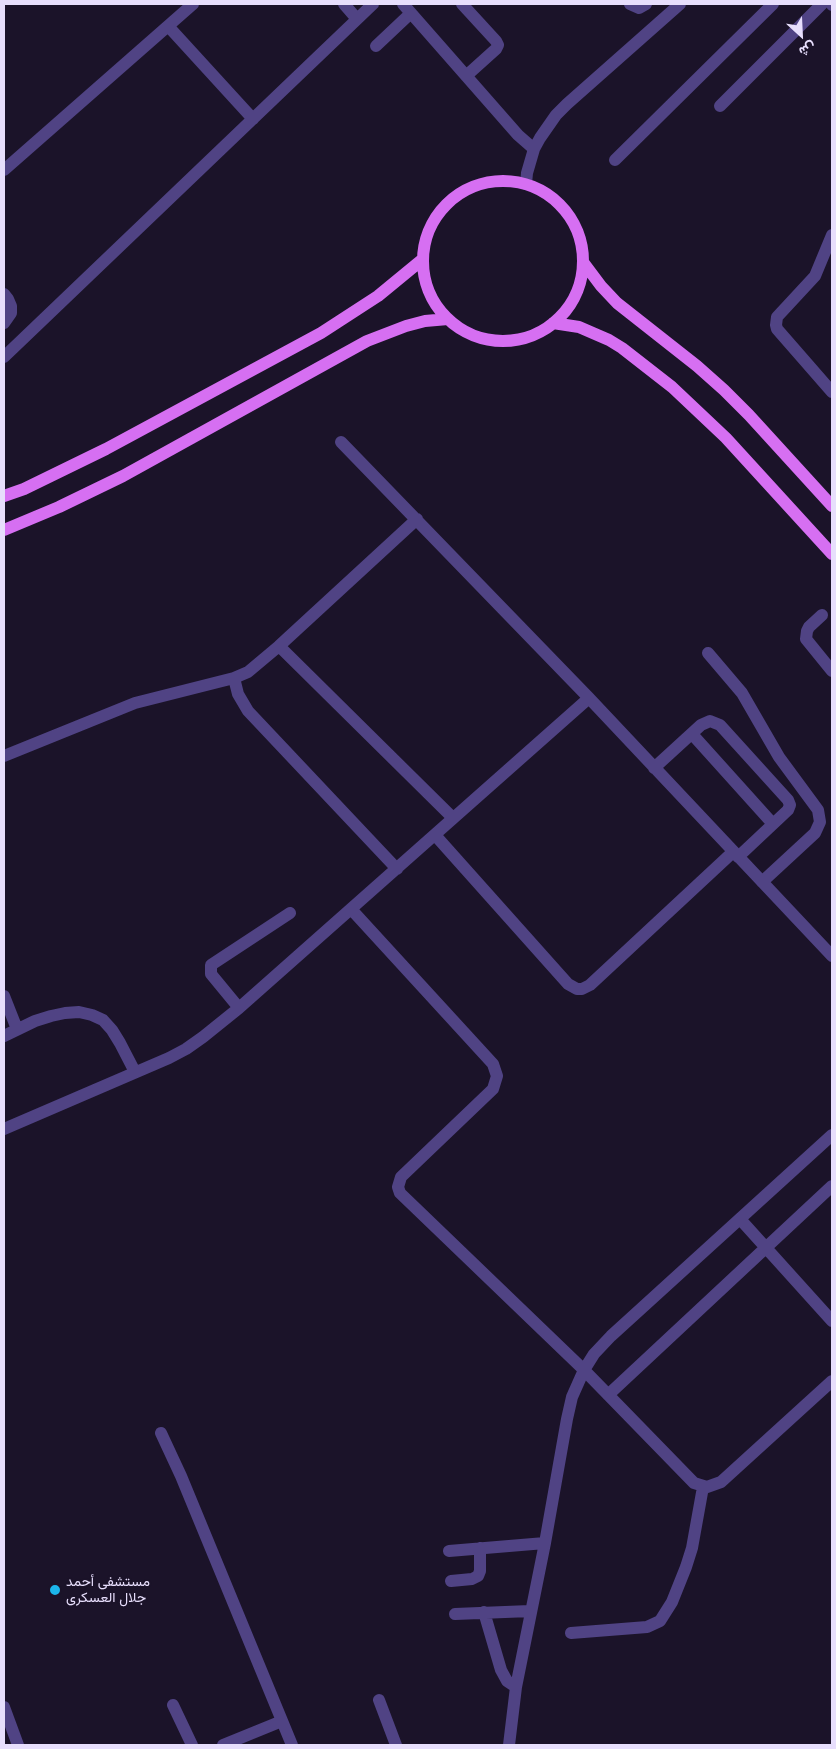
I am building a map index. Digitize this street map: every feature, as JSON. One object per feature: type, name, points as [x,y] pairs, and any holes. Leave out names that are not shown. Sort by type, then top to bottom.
[{"type":"main road","points":[[499,181],[526,184],[549,195],[568,214],[579,237],[583,262],[575,296],[569,306],[553,323],[531,335],[513,340],[494,340],[469,333],[448,319],[429,292],[423,270],[428,233],[433,221],[441,210],[461,192],[480,184],[499,181]]},
{"type":"main road","points":[[4,496],[106,450],[321,333],[378,296],[423,259]]},
{"type":"main road","points":[[583,262],[617,303],[697,366],[724,390],[832,506]]},
{"type":"main road","points":[[4,530],[59,507],[123,476],[367,341],[406,326],[425,321],[448,319]]},
{"type":"main road","points":[[553,323],[579,327],[609,340],[672,387],[726,438],[832,554]]},
{"type":"lane","points":[[4,170],[193,4]]},
{"type":"lane","points":[[4,357],[373,4]]},
{"type":"lane","points":[[630,4],[639,8],[646,4]]},
{"type":"lane","points":[[526,184],[527,173],[534,150],[547,126],[567,104],[680,4]]},
{"type":"lane","points":[[615,160],[773,4]]},
{"type":"lane","points":[[720,106],[822,4]]},
{"type":"lane","points":[[347,5],[357,19]]},
{"type":"lane","points":[[466,76],[498,45],[467,5]]},
{"type":"lane","points":[[376,46],[407,8],[518,135],[534,150]]},
{"type":"lane","points":[[168,26],[253,119]]},
{"type":"lane","points":[[832,235],[815,276],[777,317],[776,321],[777,329],[832,392]]},
{"type":"lane","points":[[4,294],[11,306],[11,312],[4,323]]},
{"type":"lane","points":[[341,442],[589,698],[832,956]]},
{"type":"lane","points":[[4,756],[135,703],[234,678],[254,668],[417,519]]},
{"type":"lane","points":[[822,614],[807,630],[806,639],[832,670]]},
{"type":"lane","points":[[279,646],[454,818]]},
{"type":"lane","points":[[708,653],[742,693],[779,757],[818,810],[820,822],[815,833],[762,882]]},
{"type":"lane","points":[[234,678],[238,694],[248,711],[397,869]]},
{"type":"lane","points":[[4,1129],[186,1049],[215,1028],[589,698]]},
{"type":"lane","points":[[434,835],[568,984],[577,989],[582,989],[590,985],[735,854],[773,824],[789,808],[789,802],[782,793],[716,723],[710,721],[705,723],[654,768]]},
{"type":"lane","points":[[692,734],[773,824]]},
{"type":"lane","points":[[351,909],[493,1064],[497,1076],[496,1083],[492,1089],[401,1177],[398,1187],[400,1193],[584,1370],[694,1483],[702,1487],[712,1487],[721,1482],[832,1380]]},
{"type":"lane","points":[[239,1008],[211,974],[211,965],[290,913]]},
{"type":"lane","points":[[4,996],[17,1029]]},
{"type":"lane","points":[[4,1036],[35,1021],[65,1013],[79,1012],[92,1015],[103,1020],[112,1030],[135,1072]]},
{"type":"lane","points":[[509,1745],[516,1687],[545,1543],[567,1419],[572,1397],[584,1370],[594,1354],[611,1336],[832,1134]]},
{"type":"lane","points":[[608,1395],[832,1186]]},
{"type":"lane","points":[[740,1219],[832,1321]]},
{"type":"lane","points":[[161,1433],[181,1476],[292,1745]]},
{"type":"lane","points":[[571,1633],[646,1627],[660,1621],[672,1602],[692,1548],[702,1487]]},
{"type":"lane","points":[[449,1551],[545,1543]]},
{"type":"lane","points":[[451,1581],[472,1579],[478,1576],[480,1571],[480,1548]]},
{"type":"lane","points":[[455,1614],[530,1611]]},
{"type":"lane","points":[[484,1612],[500,1670],[507,1681],[516,1687]]},
{"type":"lane","points":[[379,1700],[396,1745]]},
{"type":"lane","points":[[173,1705],[192,1745]]},
{"type":"lane","points":[[4,1707],[18,1745]]},
{"type":"lane","points":[[223,1745],[282,1721]]},
{"type":"place","name":"مستشفى أحمد جلال العسكرى","points":[[55,1590]]}]
